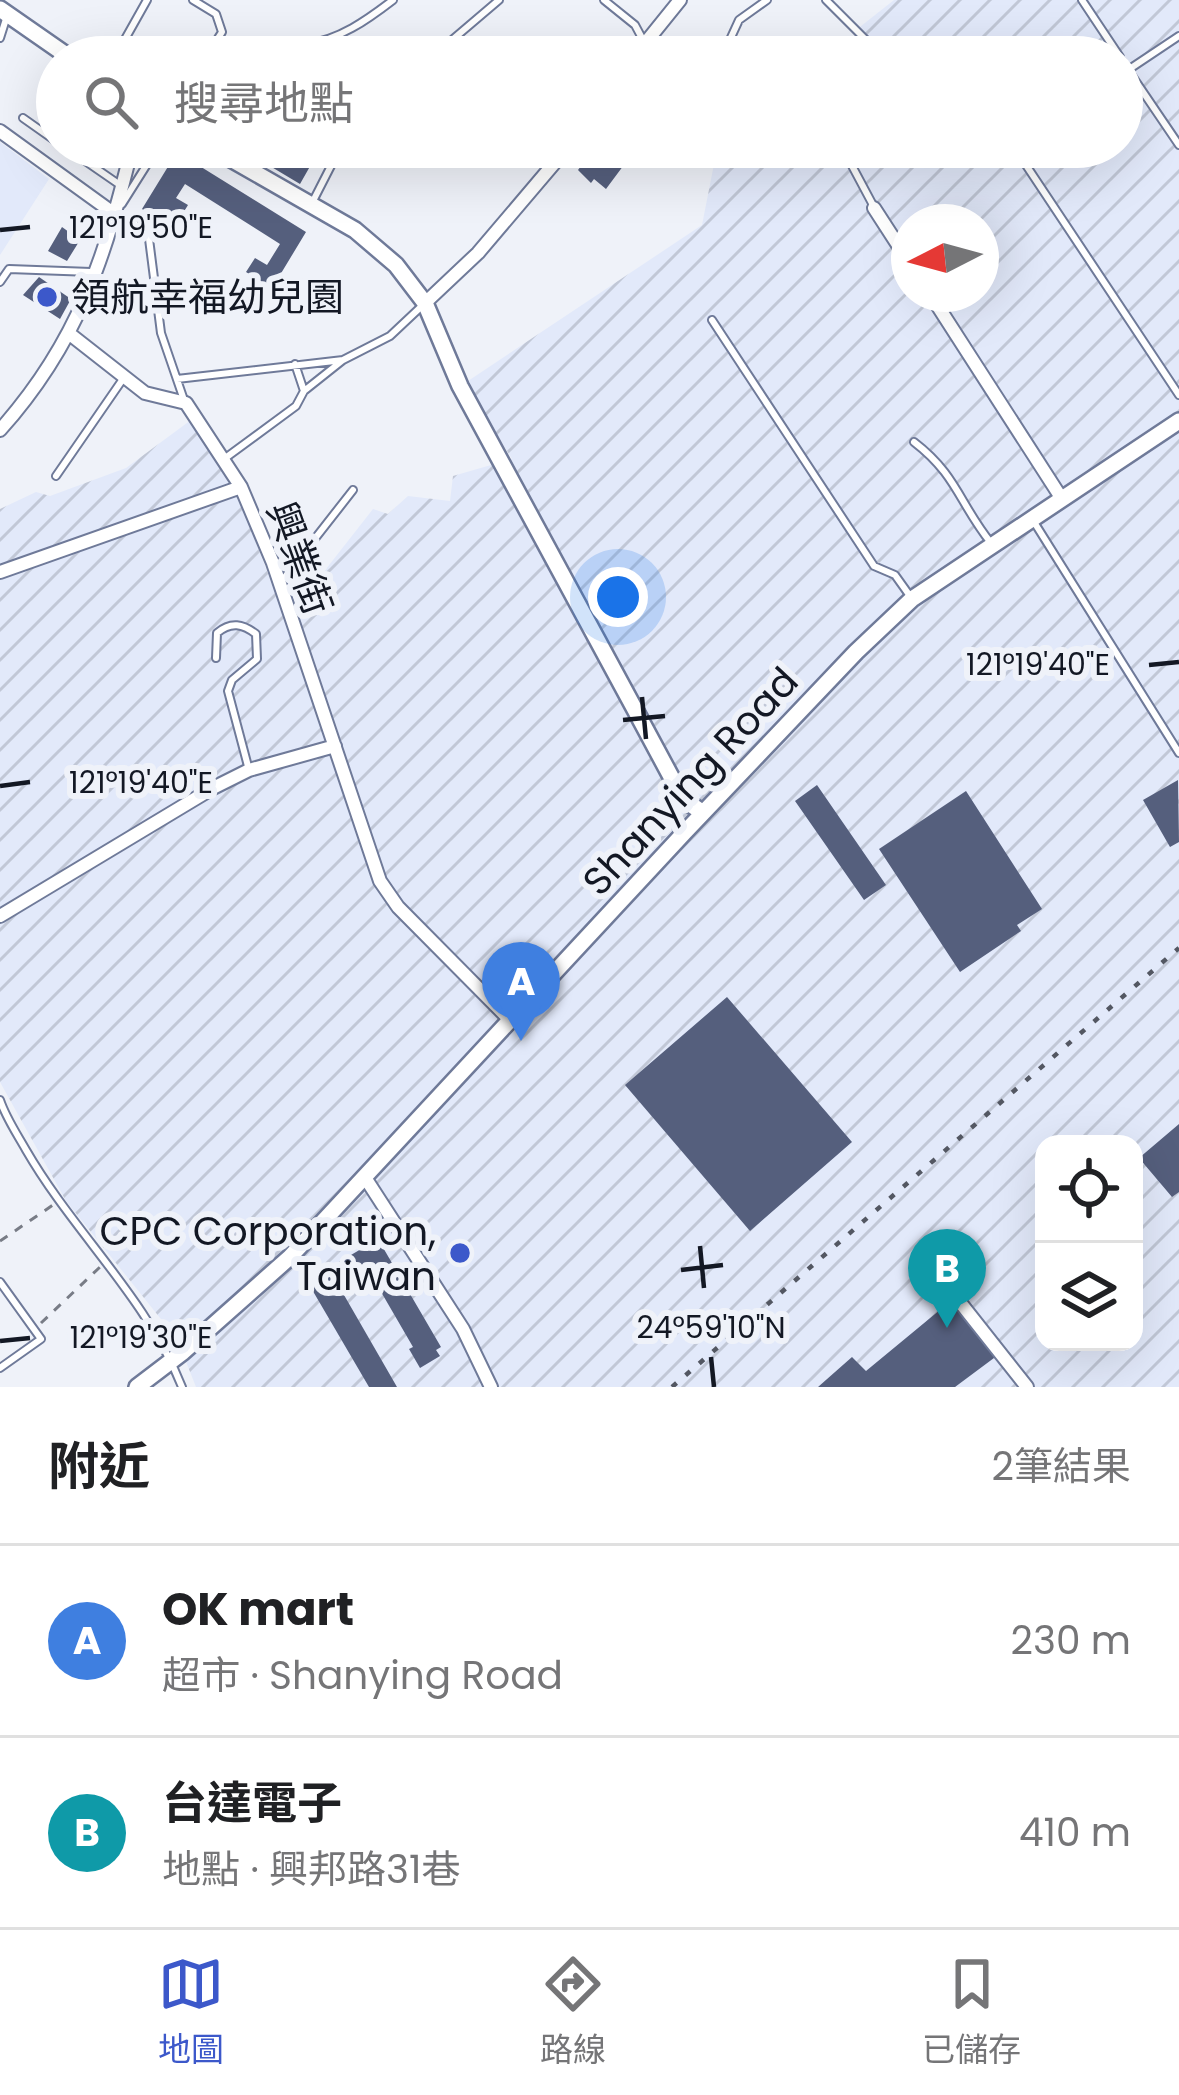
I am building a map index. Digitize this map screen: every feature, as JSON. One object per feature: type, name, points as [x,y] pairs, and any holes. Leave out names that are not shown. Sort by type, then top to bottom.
[{"type":"street","points":[[651,36],[680,0]]},
{"type":"street","points":[[7,8],[42,36]]},
{"type":"street","points":[[0,131],[36,157]]},
{"type":"street","points":[[51,168],[116,215]]},
{"type":"street","points":[[0,430],[35,391],[71,335],[116,215],[127,168]]},
{"type":"street","points":[[247,168],[356,230],[396,265],[425,303],[460,386],[638,718],[683,799],[703,813]]},
{"type":"street","points":[[425,303],[478,253],[550,168]]},
{"type":"street","points":[[874,208],[891,234]]},
{"type":"street","points":[[942,312],[1062,499]]},
{"type":"street","points":[[71,335],[145,393],[186,403]]},
{"type":"street","name":"興業街","points":[[186,403],[241,487],[380,881],[398,908],[510,1021]]},
{"type":"street","name":"Shanying Road","points":[[136,1387],[290,1257],[703,813],[912,599],[1179,421]]},
{"type":"street","points":[[0,572],[241,487]]},
{"type":"street","points":[[0,916],[249,770],[335,746]]},
{"type":"street","points":[[366,1179],[463,1329],[491,1387]]},
{"type":"street","points":[[959,1301],[1027,1387]]},
{"type":"lane","points":[[127,36],[147,0]]},
{"type":"lane","points":[[193,0],[215,14],[219,36]]},
{"type":"lane","points":[[338,36],[393,0]]},
{"type":"lane","points":[[457,36],[499,0]]},
{"type":"lane","points":[[604,0],[635,25],[641,36]]},
{"type":"lane","points":[[826,0],[862,36]]},
{"type":"lane","points":[[1082,0],[1106,36]]},
{"type":"lane","points":[[732,36],[739,20],[760,2]]},
{"type":"lane","points":[[0,38],[7,8]]},
{"type":"lane","points":[[1143,60],[1179,36]]},
{"type":"lane","points":[[1143,92],[1179,146]]},
{"type":"lane","points":[[23,118],[36,127]]},
{"type":"lane","points":[[94,168],[122,187]]},
{"type":"lane","points":[[145,168],[116,215],[148,231],[161,332],[186,403]]},
{"type":"lane","points":[[311,205],[330,168]]},
{"type":"lane","points":[[853,168],[874,208]]},
{"type":"lane","points":[[1028,168],[1179,395]]},
{"type":"lane","points":[[0,282],[10,268],[94,272]]},
{"type":"lane","points":[[224,459],[296,406],[304,391],[344,360],[390,336],[425,303]]},
{"type":"lane","points":[[712,320],[874,566],[895,575],[912,599]]},
{"type":"lane","points":[[177,380],[344,360]]},
{"type":"lane","points":[[295,363],[304,391]]},
{"type":"lane","points":[[56,476],[125,376]]},
{"type":"lane","points":[[914,442],[942,464],[973,521],[993,546]]},
{"type":"lane","points":[[279,585],[353,490]]},
{"type":"lane","points":[[1032,519],[1179,753]]},
{"type":"lane","points":[[216,658],[217,633],[224,627],[245,626],[256,634],[257,659],[232,680],[228,692],[249,770]]},
{"type":"lane","points":[[0,1100],[59,1202],[130,1293],[172,1361],[182,1387]]},
{"type":"lane","points":[[0,1282],[40,1339],[0,1368]]},
{"type":"path","points":[[0,1241],[59,1202]]},
{"type":"path","points":[[34,1329],[105,1262]]},
{"type":"shaded area","points":[[894,0],[1179,0],[1179,1387],[196,1387],[177,1339],[66,1201],[0,1082],[0,509],[36,492],[50,496],[126,468],[191,420],[232,481],[286,620],[373,509],[388,514],[408,496],[450,501],[453,476],[512,459],[465,383],[702,225],[713,168],[1143,168],[1143,36],[858,36],[856,30]]},
{"type":"shaded area","points":[[0,142],[49,179],[0,255]]},
{"type":"building","points":[[167,168],[203,168],[306,232],[277,280],[272,279],[268,286],[246,272],[255,258],[267,265],[280,244],[185,184],[176,198],[188,205],[172,231],[167,228],[164,233],[151,225],[156,218],[142,209]]},
{"type":"building","points":[[273,168],[309,168],[300,184]]},
{"type":"building","points":[[579,168],[622,168],[606,189]]},
{"type":"building","points":[[62,227],[80,240],[67,261],[48,251]]},
{"type":"building","name":"領航幸福幼兒園","points":[[39,277],[71,299],[60,319],[23,295]]},
{"type":"building","points":[[1178,780],[1179,842],[1170,847],[1143,800]]},
{"type":"building","points":[[817,785],[886,885],[864,900],[795,801]]},
{"type":"building","points":[[966,791],[1042,909],[1017,925],[1021,931],[960,972],[879,849]]},
{"type":"building","points":[[727,997],[852,1142],[750,1231],[625,1085]]},
{"type":"building","points":[[1179,1124],[1179,1192],[1172,1197],[1143,1163],[1143,1155]]},
{"type":"building","points":[[378,1239],[441,1347],[436,1350],[440,1356],[420,1368],[373,1278],[344,1295],[397,1387],[369,1387],[307,1281]]},
{"type":"building","points":[[952,1300],[998,1355],[955,1387],[818,1387],[852,1357],[866,1371]]},
{"type":"railway","points":[[672,1387],[1179,948]]},
{"type":"place","name":"領航幸福幼兒園","points":[[47,297]]},
{"type":"place","name":"OK mart","points":[[521,1041]]},
{"type":"place","name":"CPC Corporation, Taiwan","points":[[460,1253]]},
{"type":"place","name":"台達電子","points":[[947,1328]]}]
